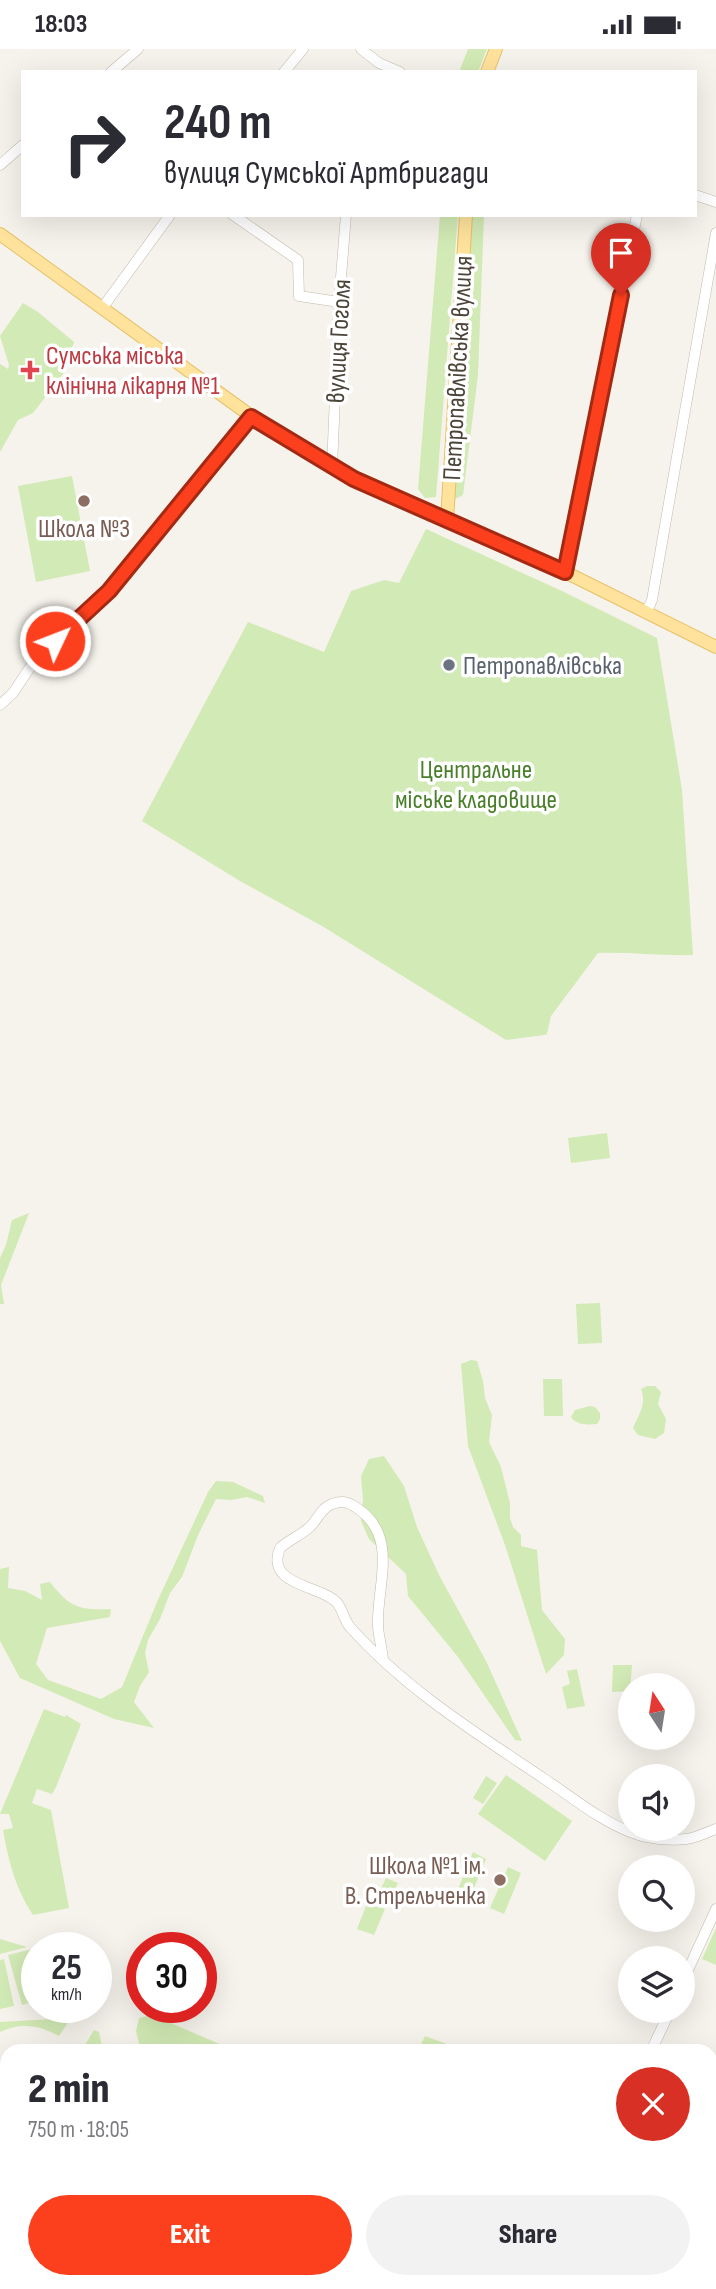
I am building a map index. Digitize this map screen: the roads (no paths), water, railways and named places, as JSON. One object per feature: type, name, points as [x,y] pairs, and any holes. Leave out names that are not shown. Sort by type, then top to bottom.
[{"type":"main road","points":[[488,70],[496,49]]},
{"type":"main road","name":"Петропавлівська вулиця","points":[[447,520],[466,217]]},
{"type":"main road","points":[[0,234],[103,306],[251,417],[332,467],[565,572],[716,647]]},
{"type":"street","points":[[113,70],[138,49]]},
{"type":"street","points":[[286,70],[303,49]]},
{"type":"street","points":[[361,49],[379,63],[394,70]]},
{"type":"street","points":[[0,165],[21,147]]},
{"type":"street","points":[[697,196],[716,202]]},
{"type":"street","points":[[103,306],[169,217]]},
{"type":"street","points":[[236,217],[298,260],[299,296],[339,302]]},
{"type":"street","name":"вулиця Гоголя","points":[[332,467],[339,302],[346,217]]},
{"type":"street","points":[[565,572],[637,217]]},
{"type":"street","points":[[647,611],[652,600],[716,233]]},
{"type":"street","points":[[0,705],[13,693],[35,660],[109,591],[251,417]]},
{"type":"street","points":[[383,1659],[378,1626],[384,1563],[381,1545],[373,1524],[362,1512],[348,1502],[332,1504],[324,1508],[309,1528],[279,1548],[277,1553],[282,1573],[337,1602],[348,1625],[383,1659],[425,1695],[604,1820],[636,1835],[686,1839],[716,1829]]},
{"type":"street","points":[[695,1955],[716,1909]]},
{"type":"street","points":[[654,2044],[664,2023]]},
{"type":"place","name":"Сумська міська клінічна лікарня №1","points":[[30,370]]},
{"type":"place","name":"Школа №3","points":[[84,501]]},
{"type":"place","name":"Петропавлівська","points":[[449,665]]},
{"type":"place","name":"Школа №1 ім. В. Стрельченка","points":[[500,1880]]},
{"type":"park label","name":"Центральне міське кладовище","points":[[476,784]]}]
